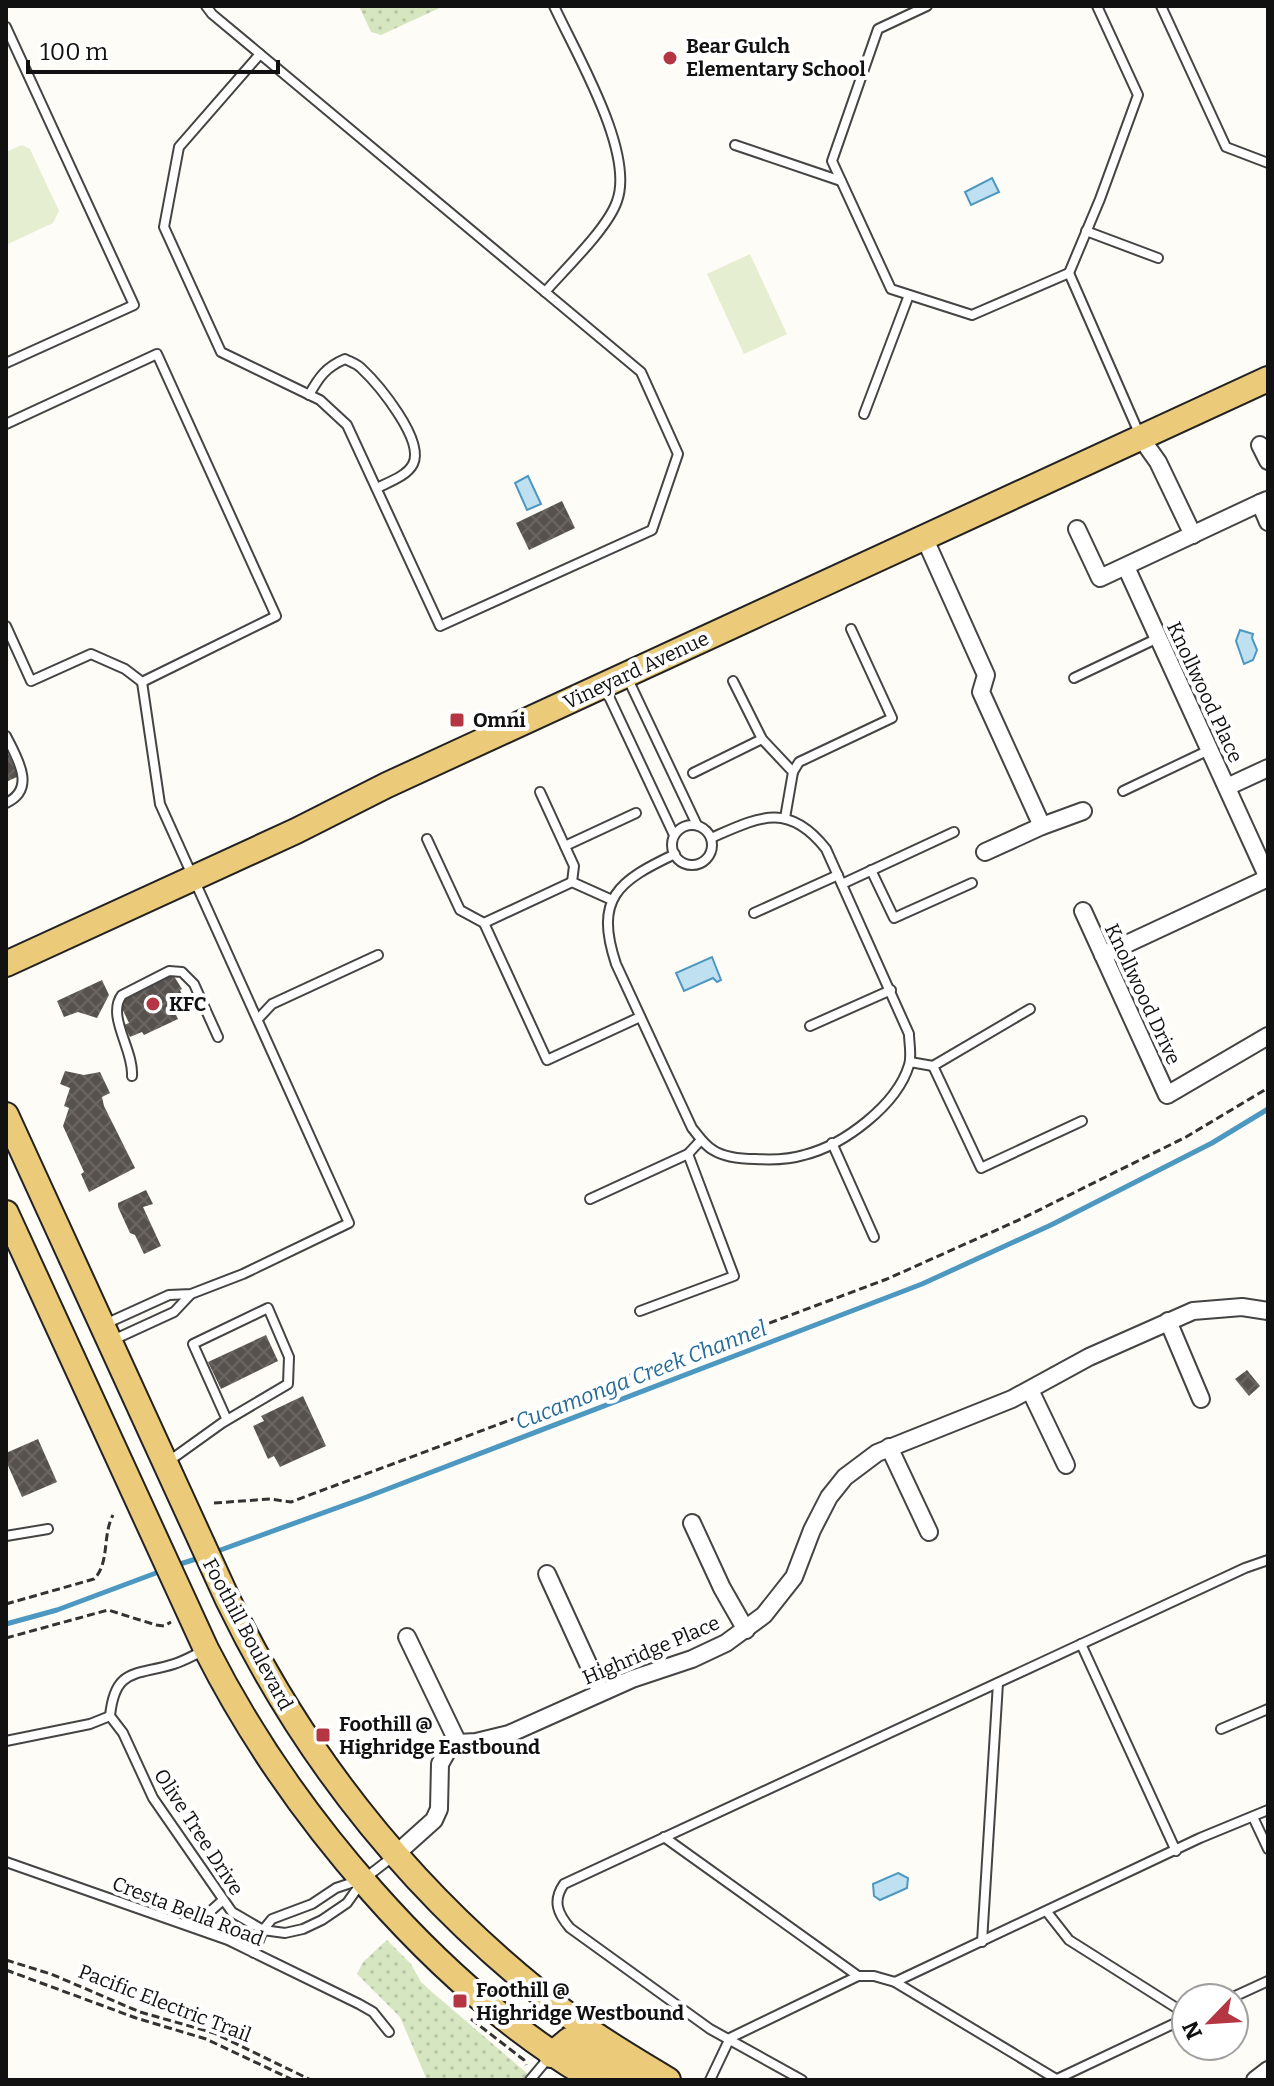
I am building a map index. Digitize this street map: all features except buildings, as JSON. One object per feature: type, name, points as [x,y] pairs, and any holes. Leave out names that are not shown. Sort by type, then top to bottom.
[{"type":"main road","name":"Vineyard Avenue","points":[[6,964],[1268,379]]},
{"type":"main road","name":"Foothill Boulevard","points":[[6,1115],[212,1566],[266,1675],[312,1749],[395,1855],[489,1951],[579,2024],[668,2080]]},
{"type":"main road","name":"Foothill Boulevard","points":[[6,1213],[206,1649],[230,1696],[279,1773],[335,1847],[397,1917],[462,1981],[551,2055],[595,2080]]},
{"type":"main road","points":[[551,2055],[569,2040],[632,2080]]},
{"type":"street","points":[[1141,438],[1158,462],[1193,535]]},
{"type":"street","points":[[1260,445],[1268,461]]},
{"type":"street","points":[[1077,529],[1100,578],[1264,502],[1268,522]]},
{"type":"street","points":[[924,537],[986,675],[981,692],[1042,826]]},
{"type":"street","name":"Knollwood Place","points":[[1103,955],[1268,878],[1126,567]]},
{"type":"street","points":[[1227,787],[1268,768]]},
{"type":"street","points":[[985,852],[1083,811]]},
{"type":"street","name":"Knollwood Drive","points":[[1083,911],[1167,1095],[1268,1036]]},
{"type":"street","name":"Highridge Place","points":[[458,1743],[509,1734],[601,1692],[692,1659],[746,1630],[764,1615],[794,1577],[829,1497],[845,1477],[889,1447],[1030,1390],[1089,1357],[1168,1321],[1213,1308],[1242,1307],[1268,1311]]},
{"type":"street","points":[[1168,1321],[1201,1399]]},
{"type":"street","points":[[1030,1390],[1066,1465]]},
{"type":"street","points":[[889,1447],[929,1532]]},
{"type":"street","points":[[692,1523],[722,1588],[746,1630]]},
{"type":"street","points":[[547,1574],[601,1692]]},
{"type":"street","points":[[395,1855],[434,1820],[439,1809],[440,1764],[449,1748],[458,1743],[407,1637]]},
{"type":"street","points":[[1255,2080],[1268,2070]]},
{"type":"lane","points":[[206,6],[641,372],[678,454],[652,530],[440,626],[347,425],[320,400],[221,352],[164,227],[179,147],[260,54]]},
{"type":"lane","points":[[545,292],[602,226],[617,204],[622,182],[612,130],[554,6]]},
{"type":"lane","points":[[927,6],[878,29],[832,161],[891,289],[972,315],[1069,273],[1086,231],[1138,95],[1097,6]]},
{"type":"lane","points":[[1161,6],[1226,147],[1268,163]]},
{"type":"lane","points":[[6,27],[134,305],[6,363]]},
{"type":"lane","points":[[735,145],[841,181]]},
{"type":"lane","points":[[1086,231],[1158,258]]},
{"type":"lane","points":[[1069,273],[1141,438]]},
{"type":"lane","points":[[864,414],[909,295]]},
{"type":"lane","points":[[6,424],[157,354],[276,616],[142,682]]},
{"type":"lane","points":[[309,395],[319,376],[330,365],[345,359],[359,366],[398,412],[416,451],[413,465],[377,488]]},
{"type":"lane","points":[[6,626],[31,681],[91,654],[125,669],[142,682],[160,804],[349,1223],[243,1274],[191,1294],[169,1295],[106,1333]]},
{"type":"lane","points":[[785,818],[793,772],[799,762],[892,718],[851,629]]},
{"type":"lane","points":[[1074,678],[1158,638]]},
{"type":"lane","points":[[626,675],[697,825],[711,838],[712,849],[700,863],[689,864],[675,854],[672,845],[674,835],[681,827],[697,825]]},
{"type":"lane","points":[[733,681],[762,739],[793,772]]},
{"type":"lane","points":[[604,685],[674,835]]},
{"type":"lane","points":[[6,736],[22,768],[24,781],[15,799],[6,803]]},
{"type":"lane","points":[[693,773],[762,739]]},
{"type":"lane","points":[[1123,791],[1209,750]]},
{"type":"lane","points":[[540,792],[574,866],[572,882]]},
{"type":"lane","points":[[565,846],[636,813]]},
{"type":"lane","points":[[675,854],[640,871],[624,884],[612,900],[607,916],[608,940],[616,964],[692,1128],[701,1140],[714,1151],[742,1159],[781,1160],[808,1155],[876,1115],[897,1090],[910,1062],[909,1034],[826,849],[815,835],[799,822],[772,816],[752,819],[711,838]]},
{"type":"lane","points":[[754,913],[871,870],[954,832]]},
{"type":"lane","points":[[427,839],[460,910],[484,923],[547,1060],[640,1017]]},
{"type":"lane","points":[[871,870],[894,918],[972,883]]},
{"type":"lane","points":[[484,923],[572,882],[612,900]]},
{"type":"lane","points":[[258,1019],[272,1004],[378,955]]},
{"type":"lane","points":[[132,1076],[133,1062],[116,1015],[117,1001],[122,995],[169,971],[182,972],[194,984],[218,1037]]},
{"type":"lane","points":[[810,1026],[891,990]]},
{"type":"lane","points":[[910,1062],[933,1066],[1030,1009]]},
{"type":"lane","points":[[933,1066],[981,1168],[1082,1121]]},
{"type":"lane","points":[[590,1199],[688,1154],[701,1140]]},
{"type":"lane","points":[[832,1143],[874,1237]]},
{"type":"lane","points":[[640,1311],[734,1276],[688,1154]]},
{"type":"lane","points":[[106,1333],[174,1312],[191,1294]]},
{"type":"lane","points":[[165,1464],[227,1420],[288,1384],[289,1357],[268,1308],[193,1344],[227,1420]]},
{"type":"lane","points":[[7,1534],[48,1529]]},
{"type":"lane","points":[[802,2080],[710,2029],[570,1928],[559,1916],[557,1900],[564,1884],[1268,1560]]},
{"type":"lane","points":[[1081,1644],[1176,1851]]},
{"type":"lane","points":[[6,1741],[90,1724],[110,1716],[115,1691],[127,1676],[137,1671],[173,1665],[206,1649]]},
{"type":"lane","points":[[982,1942],[998,1683]]},
{"type":"lane","points":[[1221,1729],[1268,1709]]},
{"type":"lane","name":"Olive Tree Drive","points":[[110,1716],[123,1733],[153,1798],[223,1900],[232,1912],[263,1930]]},
{"type":"lane","points":[[895,1982],[1268,1810]]},
{"type":"lane","points":[[1253,1817],[1268,1849]]},
{"type":"lane","points":[[664,1837],[858,1976]]},
{"type":"lane","points":[[263,1930],[277,1933],[303,1929],[322,1920],[347,1903],[364,1879],[395,1855]]},
{"type":"lane","name":"Cresta Bella Road","points":[[6,1862],[194,1926],[359,2004],[373,2012],[389,2032]]},
{"type":"lane","points":[[254,1953],[263,1930],[272,1919],[312,1904],[336,1888],[364,1879]]},
{"type":"lane","points":[[194,1926],[223,1900]]},
{"type":"lane","points":[[296,1911],[303,1929]]},
{"type":"lane","points":[[1047,1912],[1069,1940],[1170,2006]]},
{"type":"lane","points":[[710,2080],[730,2038],[858,1976],[874,1976],[895,1982],[1056,2080],[1170,2024]]},
{"type":"lane","points":[[530,2080],[551,2055]]},
{"type":"path","points":[[214,1503],[270,1499],[291,1502],[887,1279],[1021,1219],[1186,1137],[1268,1088]]},
{"type":"path","points":[[6,1604],[94,1579],[103,1570],[105,1536],[113,1515]]},
{"type":"path","points":[[6,1638],[108,1610],[156,1625],[164,1626],[174,1621]]},
{"type":"path","name":"Pacific Electric Trail","points":[[6,1960],[51,1974],[140,2012],[214,2033],[311,2080]]},
{"type":"path","name":"Pacific Electric Trail","points":[[6,1970],[136,2018],[206,2039],[293,2080]]},
{"type":"green space","points":[[359,6],[444,6],[381,35],[371,32]]},
{"type":"green space","points":[[22,145],[30,149],[59,211],[53,223],[6,245],[6,152]]},
{"type":"green space","points":[[750,254],[787,334],[744,354],[707,274]]},
{"type":"green space","points":[[387,1940],[411,1964],[421,1982],[535,2080],[427,2080],[400,2017],[357,1974],[363,1962]]},
{"type":"water","points":[[992,178],[999,192],[971,205],[965,192]]},
{"type":"water","points":[[528,476],[541,504],[527,510],[515,483]]},
{"type":"water","points":[[1240,630],[1253,634],[1257,650],[1253,660],[1244,664],[1236,641]]},
{"type":"water","points":[[712,957],[721,980],[717,982],[713,978],[684,991],[676,973]]},
{"type":"water","points":[[898,1873],[908,1878],[907,1888],[880,1900],[874,1896],[873,1884]]},
{"type":"waterway","name":"Cucamonga Creek Channel","points":[[215,1552],[922,1284],[1051,1225],[1212,1143],[1268,1109]]},
{"type":"waterway","name":"Cucamonga Creek Channel","points":[[177,1565],[202,1557]]},
{"type":"waterway","name":"Cucamonga Creek Channel","points":[[6,1624],[57,1610],[164,1570]]},
{"type":"place","name":"Bear Gulch Elementary School","points":[[670,58]]},
{"type":"place","name":"Omni","points":[[457,720]]},
{"type":"place","name":"KFC","points":[[153,1004]]},
{"type":"place","name":"Foothill @ Highridge Eastbound","points":[[323,1735]]},
{"type":"place","name":"Foothill @ Highridge Westbound","points":[[460,2001]]}]
